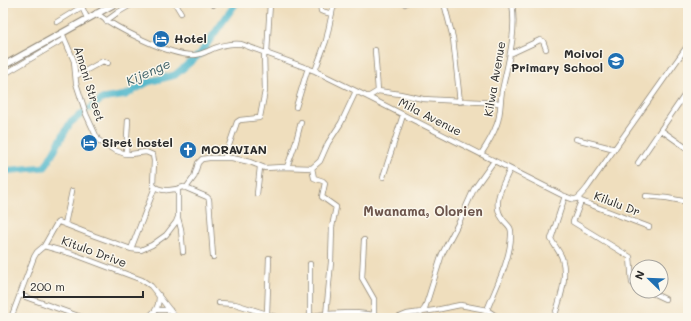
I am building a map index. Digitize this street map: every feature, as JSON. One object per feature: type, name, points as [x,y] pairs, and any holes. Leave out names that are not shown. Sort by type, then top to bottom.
[{"type":"main road","points":[[3,66],[116,3]]},
{"type":"street","points":[[57,22],[80,5],[88,3]]},
{"type":"street","points":[[106,21],[134,3]]},
{"type":"street","points":[[175,3],[181,13]]},
{"type":"street","points":[[225,157],[237,122],[240,120],[260,117],[265,91],[270,3]]},
{"type":"street","points":[[320,3],[321,12],[332,14]]},
{"type":"street","points":[[315,71],[326,41],[334,6],[339,3]]},
{"type":"street","points":[[444,3],[453,38],[460,102]]},
{"type":"street","name":"Kilwa Avenue","points":[[481,154],[497,124],[500,113],[500,103],[515,21],[512,3]]},
{"type":"street","points":[[80,5],[87,18]]},
{"type":"street","name":"Mila Avenue","points":[[96,13],[106,21],[159,48],[182,54],[200,54],[236,44],[308,68],[510,169],[574,200],[580,200]]},
{"type":"street","name":"Amani Street","points":[[62,32],[74,61],[76,83],[86,114],[98,140],[114,150],[126,154],[146,152],[153,155],[153,185],[155,188]]},
{"type":"street","points":[[3,75],[64,39]]},
{"type":"street","points":[[510,54],[540,40],[543,41],[546,48]]},
{"type":"street","points":[[630,259],[630,257],[573,222],[580,200],[688,44]]},
{"type":"street","points":[[375,50],[378,91]]},
{"type":"street","points":[[76,76],[103,61],[108,62]]},
{"type":"street","points":[[296,107],[308,68]]},
{"type":"street","points":[[638,163],[688,90]]},
{"type":"street","points":[[186,188],[194,177],[198,163],[209,158],[225,157],[250,162],[260,167],[312,168],[320,161],[328,143],[341,123],[356,91]]},
{"type":"street","points":[[368,97],[378,91],[423,99],[500,103]]},
{"type":"street","points":[[383,177],[404,115]]},
{"type":"street","points":[[126,154],[128,120]]},
{"type":"street","points":[[287,167],[301,122]]},
{"type":"street","points":[[661,130],[688,149]]},
{"type":"street","points":[[576,139],[615,149]]},
{"type":"street","points":[[420,312],[425,308],[442,254],[474,189],[494,161]]},
{"type":"street","points":[[257,194],[260,167]]},
{"type":"street","points":[[312,168],[314,178],[325,183],[322,197],[336,208],[332,227],[331,262],[326,315]]},
{"type":"street","points":[[487,310],[509,252],[511,236],[510,226],[502,218],[498,207],[498,199],[510,169]]},
{"type":"street","points":[[131,249],[155,188],[169,190],[183,187],[209,199],[213,257]]},
{"type":"street","points":[[178,189],[178,217],[181,228],[183,252]]},
{"type":"street","points":[[65,224],[72,191]]},
{"type":"street","points":[[554,318],[562,288],[564,273],[562,257],[551,239],[566,196]]},
{"type":"street","points":[[646,196],[688,202]]},
{"type":"street","name":"Kilulu Dr","points":[[580,200],[649,227]]},
{"type":"street","points":[[44,246],[59,222],[131,249],[141,250],[152,245],[166,235],[178,217]]},
{"type":"street","points":[[364,240],[362,278],[374,299],[374,314]]},
{"type":"street","name":"Kitulo Drive","points":[[11,318],[34,257],[44,246],[73,254],[142,280],[151,286],[176,318]]},
{"type":"street","points":[[267,314],[269,258]]},
{"type":"street","points":[[310,264],[307,317],[356,313],[374,314],[384,318]]},
{"type":"street","points":[[20,295],[84,318]]},
{"type":"street","points":[[148,318],[157,310],[159,295]]},
{"type":"street","points":[[219,303],[235,304],[279,318]]},
{"type":"street","points":[[396,318],[407,314],[460,305],[487,310],[499,318]]},
{"type":"street","points":[[157,310],[170,310]]},
{"type":"waterway","name":"Kijenge","points":[[90,108],[102,99],[126,95],[148,82],[175,75],[200,54],[236,3]]},
{"type":"waterway","name":"Kijenge","points":[[3,171],[45,167],[70,123],[84,112]]},
{"type":"place","name":"Hotel","points":[[161,39]]},
{"type":"place","name":"Moivoi Primary School","points":[[616,61]]},
{"type":"place","name":"Siret hostel","points":[[89,143]]},
{"type":"place","name":"MORAVIAN","points":[[188,150]]},
{"type":"district","name":"Mwanama, Olorien","points":[[423,211]]}]
